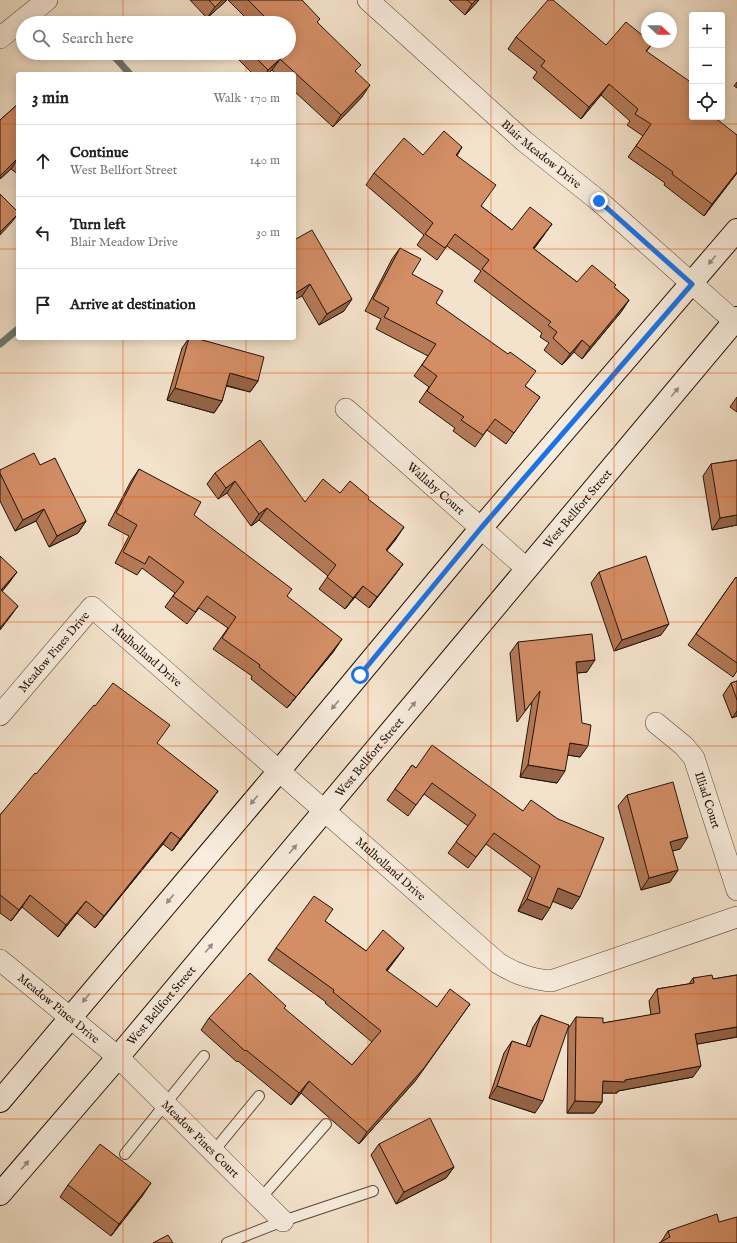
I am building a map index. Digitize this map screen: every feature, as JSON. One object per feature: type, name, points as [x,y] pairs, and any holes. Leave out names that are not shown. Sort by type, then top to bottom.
[{"type":"main road","points":[[0,1101],[279,771],[481,528],[737,230]]},
{"type":"main road","name":"West Bellfort Street","points":[[0,1194],[118,1056],[526,568],[736,320]]},
{"type":"street","points":[[27,16],[47,0]]},
{"type":"street","name":"Blair Meadow Drive","points":[[368,0],[524,141],[599,201],[692,284],[736,320]]},
{"type":"street","points":[[0,38],[16,25]]},
{"type":"street","name":"Wallaby Court","points":[[346,409],[526,568]]},
{"type":"street","name":"Mulholland Drive","points":[[92,607],[498,963],[515,974],[531,979],[551,981],[737,917]]},
{"type":"street","name":"Meadow Pines Drive","points":[[0,716],[92,607]]},
{"type":"street","name":"Illiad Court","points":[[656,723],[684,746],[694,758],[737,890]]},
{"type":"street","name":"Meadow Pines Drive","points":[[0,960],[118,1056]]},
{"type":"street","name":"Meadow Pines Court","points":[[118,1056],[283,1221]]},
{"type":"lane","points":[[125,1154],[204,1056]]},
{"type":"lane","points":[[213,1152],[259,1096]]},
{"type":"lane","points":[[260,1198],[326,1124]]},
{"type":"lane","points":[[227,1243],[283,1221],[373,1191]]},
{"type":"building","points":[[209,0],[222,0],[215,7]]},
{"type":"building","points":[[248,0],[302,0],[320,19],[317,22],[361,65],[355,71],[370,85],[341,115],[296,74],[296,72],[281,60],[296,60],[296,16],[264,16]]},
{"type":"building","points":[[467,0],[476,0],[472,4]]},
{"type":"building","points":[[548,0],[553,0],[606,45],[626,22],[641,34],[641,48],[649,48],[646,51],[689,81],[689,120],[718,120],[737,135],[737,172],[712,204],[672,174],[673,172],[636,146],[651,124],[635,114],[638,109],[609,84],[589,107],[541,66],[545,61],[516,37]]},
{"type":"building","points":[[258,60],[279,60],[268,70]]},
{"type":"building","points":[[16,106],[16,160],[0,176],[0,120]]},
{"type":"building","points":[[444,131],[462,147],[456,155],[496,185],[481,206],[512,230],[530,207],[552,224],[533,248],[577,282],[592,265],[616,285],[614,287],[629,300],[590,347],[582,340],[570,354],[553,338],[557,332],[548,325],[551,322],[482,269],[489,260],[455,234],[445,248],[425,234],[433,223],[374,173],[404,138],[423,155]]},
{"type":"building","points":[[0,194],[16,210],[16,216],[0,232]]},
{"type":"building","points":[[312,230],[352,299],[327,314],[310,284],[296,293],[296,239]]},
{"type":"building","points":[[400,248],[421,259],[412,274],[443,291],[436,303],[508,354],[510,352],[536,371],[525,386],[540,397],[514,433],[495,419],[483,435],[461,420],[464,417],[427,391],[437,376],[422,365],[436,344],[384,317],[389,308],[373,299]]},
{"type":"building","points":[[188,340],[202,340],[264,357],[258,381],[230,373],[222,401],[175,388]]},
{"type":"building","points":[[260,440],[305,502],[323,479],[340,493],[350,481],[369,497],[368,499],[404,527],[386,550],[403,564],[377,597],[363,586],[353,598],[327,577],[336,565],[267,508],[259,514],[235,481],[226,488],[215,473]]},
{"type":"building","points":[[34,453],[40,465],[55,458],[86,521],[57,536],[44,509],[23,520],[0,473],[0,470]]},
{"type":"building","points":[[737,460],[737,515],[720,518],[711,464]]},
{"type":"building","points":[[139,469],[201,502],[194,515],[292,589],[287,596],[342,639],[296,697],[259,667],[260,665],[222,638],[236,617],[207,596],[195,612],[173,596],[184,582],[149,556],[145,564],[123,552],[137,525],[116,513]]},
{"type":"building","points":[[0,556],[17,572],[1,590],[18,606],[0,628]]},
{"type":"building","points":[[646,556],[669,624],[622,640],[599,572]]},
{"type":"building","points":[[736,577],[737,578],[737,663],[696,634]]},
{"type":"building","points":[[592,634],[595,660],[576,662],[582,723],[591,725],[588,746],[570,743],[565,771],[528,765],[540,691],[525,711],[518,642]]},
{"type":"building","points":[[737,681],[737,700],[731,683]]},
{"type":"building","points":[[113,683],[170,725],[157,743],[218,791],[180,839],[171,832],[104,916],[86,901],[66,925],[30,895],[19,910],[0,895],[0,815],[94,705],[95,706]]},
{"type":"building","points":[[432,745],[523,811],[531,800],[558,819],[604,838],[580,897],[558,888],[550,908],[527,899],[540,866],[494,833],[476,857],[456,842],[476,815],[432,783],[416,805],[395,789],[412,765],[416,768]]},
{"type":"building","points":[[673,782],[688,837],[670,842],[678,870],[649,878],[627,795]]},
{"type":"building","points":[[314,896],[333,909],[325,921],[366,951],[383,930],[404,948],[386,970],[437,1007],[450,989],[470,1004],[424,1068],[367,1132],[309,1081],[299,1093],[246,1050],[245,1051],[209,1018],[250,973],[286,1006],[284,1008],[352,1065],[381,1031],[333,992],[334,990],[276,948]]},
{"type":"building","points":[[712,975],[713,979],[737,975],[737,1027],[695,1034],[701,1066],[625,1080],[625,1082],[603,1081],[602,1102],[575,1101],[576,1017],[603,1018],[603,1023],[660,1013],[657,989],[694,983],[693,978]]},
{"type":"building","points":[[541,1015],[569,1025],[543,1101],[497,1086],[512,1041],[530,1047]]},
{"type":"building","points":[[430,1118],[454,1167],[404,1192],[379,1144]]},
{"type":"building","points":[[100,1144],[151,1183],[119,1224],[68,1185]]},
{"type":"building","points":[[717,1214],[719,1222],[737,1217],[737,1243],[659,1243],[670,1237],[668,1231]]},
{"type":"building","points":[[168,1235],[173,1243],[153,1243]]},
{"type":"waterway","points":[[117,60],[128,72]]},
{"type":"waterway","points":[[0,344],[16,331]]},
{"type":"route","points":[[360,675],[481,528],[692,284],[599,201]]}]
